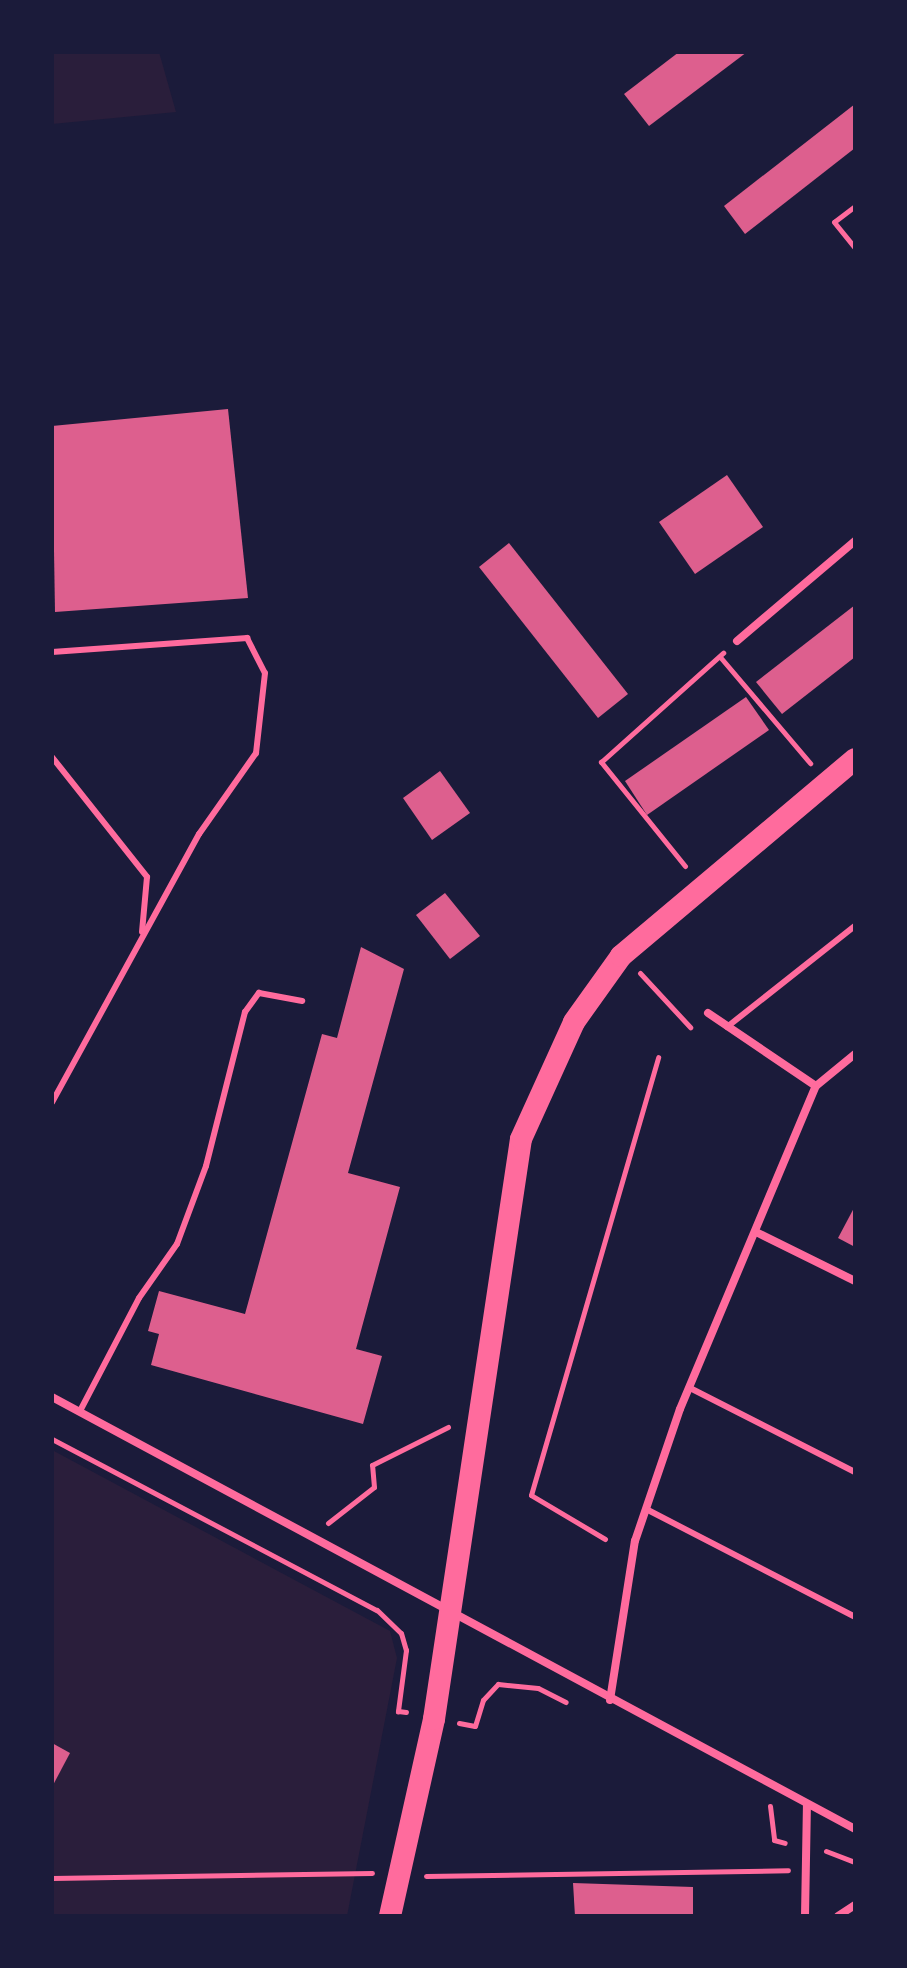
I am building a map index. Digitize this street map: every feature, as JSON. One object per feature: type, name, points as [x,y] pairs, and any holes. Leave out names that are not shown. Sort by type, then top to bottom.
[{"type":"highway","points":[[390,1916],[409,1857],[451,1613],[521,1139],[574,1022],[621,956],[701,885],[855,759]]},
{"type":"street","points":[[737,641],[855,541]]},
{"type":"street","points":[[708,1013],[816,1086]]},
{"type":"street","points":[[610,1700],[646,1509],[690,1388],[758,1233],[816,1086],[855,1054]]},
{"type":"street","points":[[758,1233],[855,1281]]},
{"type":"street","points":[[52,1397],[610,1700],[855,1829]]},
{"type":"street","points":[[805,1916],[807,1805]]},
{"type":"street","points":[[838,1916],[855,1905]]},
{"type":"lane","points":[[52,652],[247,638],[265,673],[256,753],[199,834],[52,1102]]},
{"type":"lane","points":[[52,757],[147,877],[142,936]]},
{"type":"lane","points":[[727,1027],[855,926]]},
{"type":"lane","points":[[80,1411],[139,1298],[177,1244],[245,1012],[259,993],[302,1001]]},
{"type":"lane","points":[[690,1388],[855,1472]]},
{"type":"lane","points":[[646,1509],[855,1617]]},
{"type":"path","points":[[855,206],[834,222],[855,248]]},
{"type":"path","points":[[701,885],[601,762],[737,641]]},
{"type":"path","points":[[719,656],[826,782]]},
{"type":"path","points":[[621,956],[690,1028],[708,1013]]},
{"type":"path","points":[[605,1539],[531,1495],[658,1057]]},
{"type":"path","points":[[309,1538],[374,1487],[372,1465],[479,1412]]},
{"type":"shaded area","points":[[52,52],[159,52],[176,112],[52,124]]},
{"type":"shaded area","points":[[52,1450],[390,1631],[397,1658],[347,1916],[52,1916]]},
{"type":"building","points":[[679,52],[747,52],[649,126],[624,94]]},
{"type":"building","points":[[855,104],[855,148],[745,234],[724,206]]},
{"type":"building","points":[[228,409],[248,598],[55,612],[52,426]]},
{"type":"building","points":[[727,475],[763,527],[695,574],[659,522]]},
{"type":"building","points":[[509,543],[628,694],[598,718],[479,567]]},
{"type":"building","points":[[855,605],[855,657],[782,714],[756,682]]},
{"type":"building","points":[[746,697],[769,730],[647,815],[625,781]]},
{"type":"building","points":[[440,771],[470,813],[432,840],[403,798]]},
{"type":"building","points":[[445,893],[480,936],[450,959],[416,915]]},
{"type":"building","points":[[361,947],[404,969],[348,1173],[400,1187],[356,1349],[382,1356],[363,1424],[151,1365],[159,1334],[148,1331],[159,1291],[245,1314],[322,1034],[337,1038]]},
{"type":"building","points":[[855,1206],[855,1247],[838,1238]]},
{"type":"building","points":[[52,1743],[70,1753],[52,1787]]},
{"type":"building","points":[[573,1883],[693,1887],[693,1916],[575,1916]]}]
